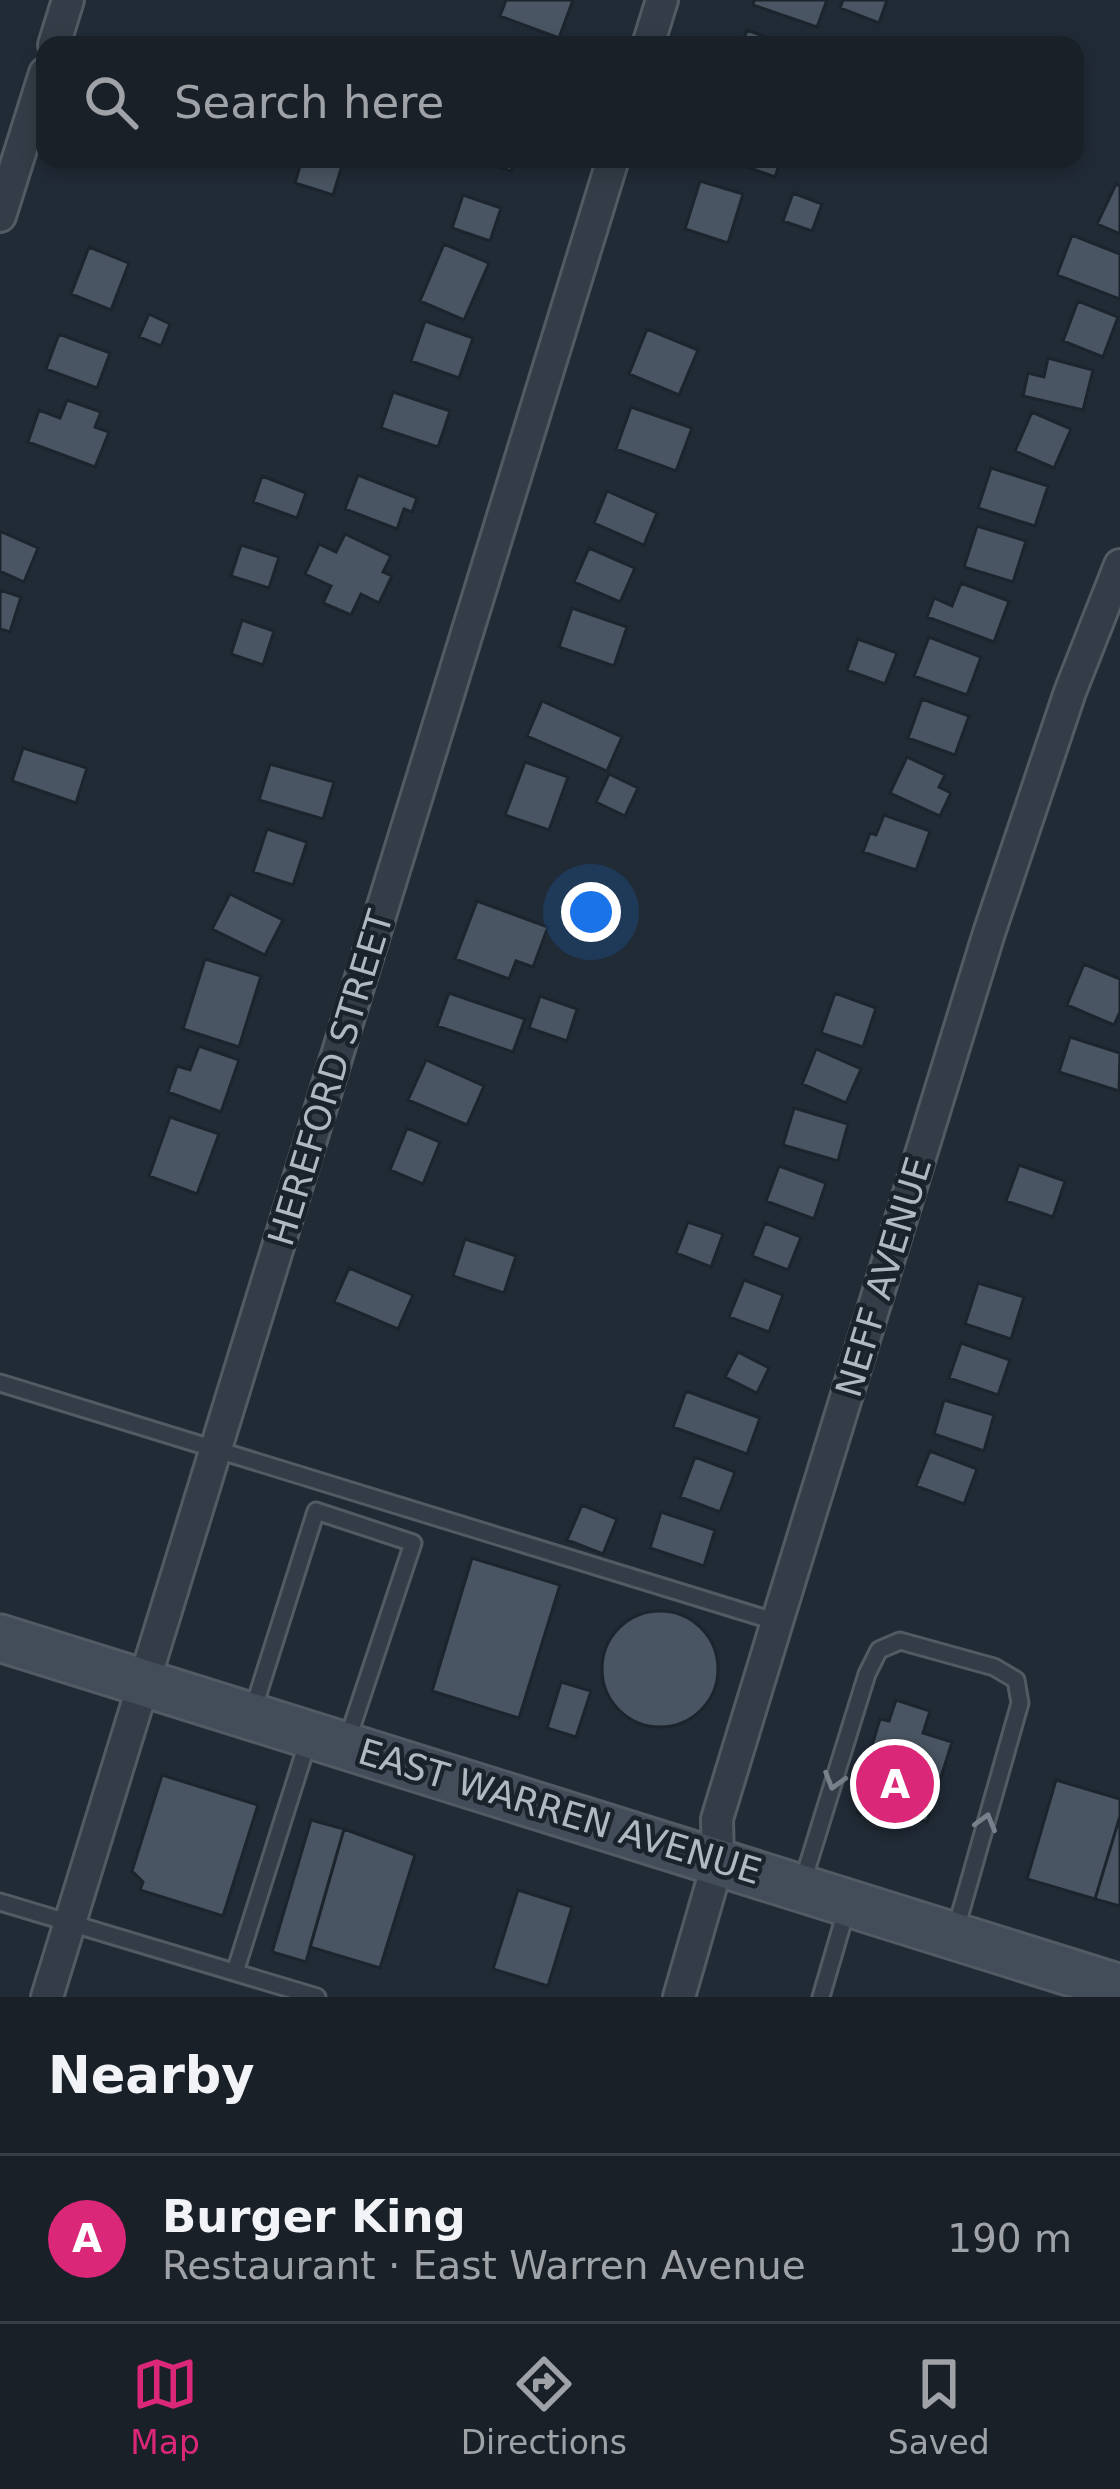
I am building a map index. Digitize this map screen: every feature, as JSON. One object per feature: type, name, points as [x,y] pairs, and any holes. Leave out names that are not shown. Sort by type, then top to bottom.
[{"type":"main road","name":"EAST WARREN AVENUE","points":[[0,1638],[1120,1988]]},
{"type":"street","points":[[57,36],[68,0]]},
{"type":"street","points":[[651,36],[662,0]]},
{"type":"street","points":[[0,216],[36,102]]},
{"type":"street","name":"HEREFORD STREET","points":[[47,1997],[610,168]]},
{"type":"street","name":"NEFF AVENUE","points":[[679,1997],[718,1862],[717,1819],[989,933],[1070,692],[1120,565]]},
{"type":"lane","points":[[0,1382],[777,1622]]},
{"type":"lane","points":[[236,1972],[328,1738],[413,1544],[316,1511],[251,1714]]},
{"type":"lane","points":[[801,1887],[867,1674],[879,1650],[900,1641],[994,1666],[1016,1681],[1020,1703],[954,1935]]},
{"type":"lane","points":[[0,1902],[317,1997]]},
{"type":"lane","points":[[821,1997],[849,1902]]},
{"type":"building","points":[[506,0],[573,0],[560,36],[500,16]]},
{"type":"building","points":[[754,0],[827,0],[817,27],[753,5]]},
{"type":"building","points":[[843,0],[887,0],[879,23],[840,8]]},
{"type":"building","points":[[299,168],[341,168],[333,195],[295,183]]},
{"type":"building","points":[[750,168],[778,168],[775,177]]},
{"type":"building","points":[[700,181],[743,194],[728,243],[685,229]]},
{"type":"building","points":[[1116,184],[1120,186],[1120,234],[1097,224]]},
{"type":"building","points":[[793,193],[822,204],[812,231],[783,221]]},
{"type":"building","points":[[463,195],[501,208],[490,241],[452,228]]},
{"type":"building","points":[[1072,235],[1120,254],[1120,299],[1057,275]]},
{"type":"building","points":[[444,244],[489,263],[464,320],[420,301]]},
{"type":"building","points":[[89,247],[129,263],[111,310],[71,294]]},
{"type":"building","points":[[1078,301],[1118,317],[1103,357],[1063,341]]},
{"type":"building","points":[[149,314],[170,324],[161,346],[139,337]]},
{"type":"building","points":[[425,321],[473,338],[459,378],[411,361]]},
{"type":"building","points":[[647,329],[698,350],[679,395],[629,374]]},
{"type":"building","points":[[59,334],[110,353],[97,388],[46,369]]},
{"type":"building","points":[[1048,358],[1093,370],[1083,410],[1023,396],[1028,373],[1044,377]]},
{"type":"building","points":[[393,392],[450,411],[438,447],[381,428]]},
{"type":"building","points":[[67,400],[101,412],[95,427],[109,432],[95,467],[28,442],[39,410],[60,418]]},
{"type":"building","points":[[631,407],[692,428],[676,471],[616,449]]},
{"type":"building","points":[[1032,412],[1071,429],[1054,468],[1015,451]]},
{"type":"building","points":[[991,468],[1048,486],[1035,526],[978,508]]},
{"type":"building","points":[[358,475],[417,498],[412,512],[404,509],[397,529],[345,509]]},
{"type":"building","points":[[262,476],[306,493],[297,518],[253,502]]},
{"type":"building","points":[[607,491],[657,513],[644,545],[594,523]]},
{"type":"building","points":[[977,526],[1026,541],[1013,582],[964,567]]},
{"type":"building","points":[[0,531],[38,548],[24,582],[0,571]]},
{"type":"building","points":[[345,534],[391,556],[383,572],[392,576],[379,603],[361,594],[351,615],[323,603],[331,586],[305,574],[319,544],[336,552]]},
{"type":"building","points":[[241,545],[279,557],[269,588],[231,576]]},
{"type":"building","points":[[589,548],[635,568],[620,602],[574,582]]},
{"type":"building","points":[[961,583],[1009,601],[994,642],[927,617],[934,598],[952,606]]},
{"type":"building","points":[[0,590],[21,597],[10,632],[0,629]]},
{"type":"building","points":[[572,608],[627,627],[614,666],[559,647]]},
{"type":"building","points":[[242,620],[274,631],[263,665],[231,654]]},
{"type":"building","points":[[929,637],[981,657],[967,695],[914,676]]},
{"type":"building","points":[[858,639],[897,653],[885,684],[847,670]]},
{"type":"building","points":[[922,699],[969,716],[955,755],[908,738]]},
{"type":"building","points":[[542,701],[622,737],[607,771],[527,736]]},
{"type":"building","points":[[23,748],[87,768],[76,803],[12,781]]},
{"type":"building","points":[[907,757],[945,775],[939,787],[951,793],[940,816],[890,793]]},
{"type":"building","points":[[525,762],[568,777],[549,830],[505,815]]},
{"type":"building","points":[[270,764],[334,782],[323,819],[259,800]]},
{"type":"building","points":[[609,774],[638,788],[625,816],[596,802]]},
{"type":"building","points":[[884,815],[930,831],[916,870],[863,852]]},
{"type":"building","points":[[267,829],[307,842],[293,885],[253,872]]},
{"type":"building","points":[[230,894],[283,920],[265,955],[212,929]]},
{"type":"building","points":[[477,901],[548,927],[533,967],[516,961],[509,979],[455,959]]},
{"type":"building","points":[[205,959],[261,976],[239,1047],[183,1029]]},
{"type":"building","points":[[1084,964],[1120,979],[1120,1012],[1114,1025],[1067,1005]]},
{"type":"building","points":[[449,993],[525,1019],[513,1052],[437,1026]]},
{"type":"building","points":[[835,993],[876,1008],[863,1047],[821,1033]]},
{"type":"building","points":[[540,996],[577,1009],[567,1041],[529,1028]]},
{"type":"building","points":[[1070,1037],[1120,1053],[1119,1091],[1059,1072]]},
{"type":"building","points":[[199,1046],[239,1060],[221,1112],[168,1092],[177,1066],[190,1070]]},
{"type":"building","points":[[816,1049],[861,1069],[846,1103],[802,1084]]},
{"type":"building","points":[[426,1060],[484,1086],[467,1125],[408,1100]]},
{"type":"building","points":[[794,1108],[848,1124],[838,1161],[783,1145]]},
{"type":"building","points":[[170,1117],[219,1134],[197,1194],[149,1176]]},
{"type":"building","points":[[407,1128],[440,1142],[423,1184],[390,1170]]},
{"type":"building","points":[[1019,1165],[1065,1181],[1053,1217],[1006,1201]]},
{"type":"building","points":[[779,1166],[826,1183],[814,1219],[766,1201]]},
{"type":"building","points":[[688,1222],[723,1234],[711,1267],[676,1253]]},
{"type":"building","points":[[765,1223],[801,1237],[788,1270],[752,1256]]},
{"type":"building","points":[[465,1239],[516,1256],[504,1293],[453,1276]]},
{"type":"building","points":[[349,1268],[413,1295],[398,1329],[334,1302]]},
{"type":"building","points":[[744,1280],[783,1295],[769,1332],[729,1317]]},
{"type":"building","points":[[978,1283],[1024,1297],[1011,1339],[965,1324]]},
{"type":"building","points":[[961,1343],[1010,1360],[998,1395],[949,1378]]},
{"type":"building","points":[[738,1352],[769,1368],[757,1393],[725,1377]]},
{"type":"building","points":[[686,1391],[760,1418],[747,1454],[673,1427]]},
{"type":"building","points":[[944,1400],[994,1415],[984,1451],[934,1434]]},
{"type":"building","points":[[930,1451],[977,1469],[964,1504],[916,1486]]},
{"type":"building","points":[[695,1457],[735,1472],[720,1512],[680,1497]]},
{"type":"building","points":[[582,1505],[617,1519],[603,1554],[567,1540]]},
{"type":"building","points":[[661,1512],[715,1530],[704,1566],[650,1548]]},
{"type":"building","points":[[472,1558],[560,1585],[519,1718],[432,1691]]},
{"type":"building","points":[[660,1611],[682,1616],[701,1628],[713,1647],[718,1669],[713,1691],[701,1710],[682,1722],[660,1727],[638,1722],[619,1710],[607,1691],[602,1669],[607,1647],[619,1628],[638,1616]]},
{"type":"building","points":[[561,1682],[591,1691],[576,1737],[547,1728]]},
{"type":"building","points":[[896,1700],[930,1711],[923,1733],[952,1742],[927,1822],[896,1812],[892,1823],[858,1813],[861,1804],[855,1801],[880,1719],[889,1721]]},
{"type":"building","points":[[162,1775],[258,1805],[223,1916],[140,1890],[143,1882],[132,1871]]},
{"type":"building","points":[[1056,1780],[1120,1799],[1120,1816],[1095,1899],[1027,1879]]},
{"type":"building","points":[[1120,1816],[1120,1906],[1095,1899]]},
{"type":"building","points":[[311,1820],[344,1829],[306,1962],[272,1952]]},
{"type":"building","points":[[344,1829],[415,1855],[380,1968],[310,1947]]},
{"type":"building","points":[[518,1890],[572,1907],[548,1986],[493,1969]]},
{"type":"place","name":"Burger King","points":[[895,1784]]}]
